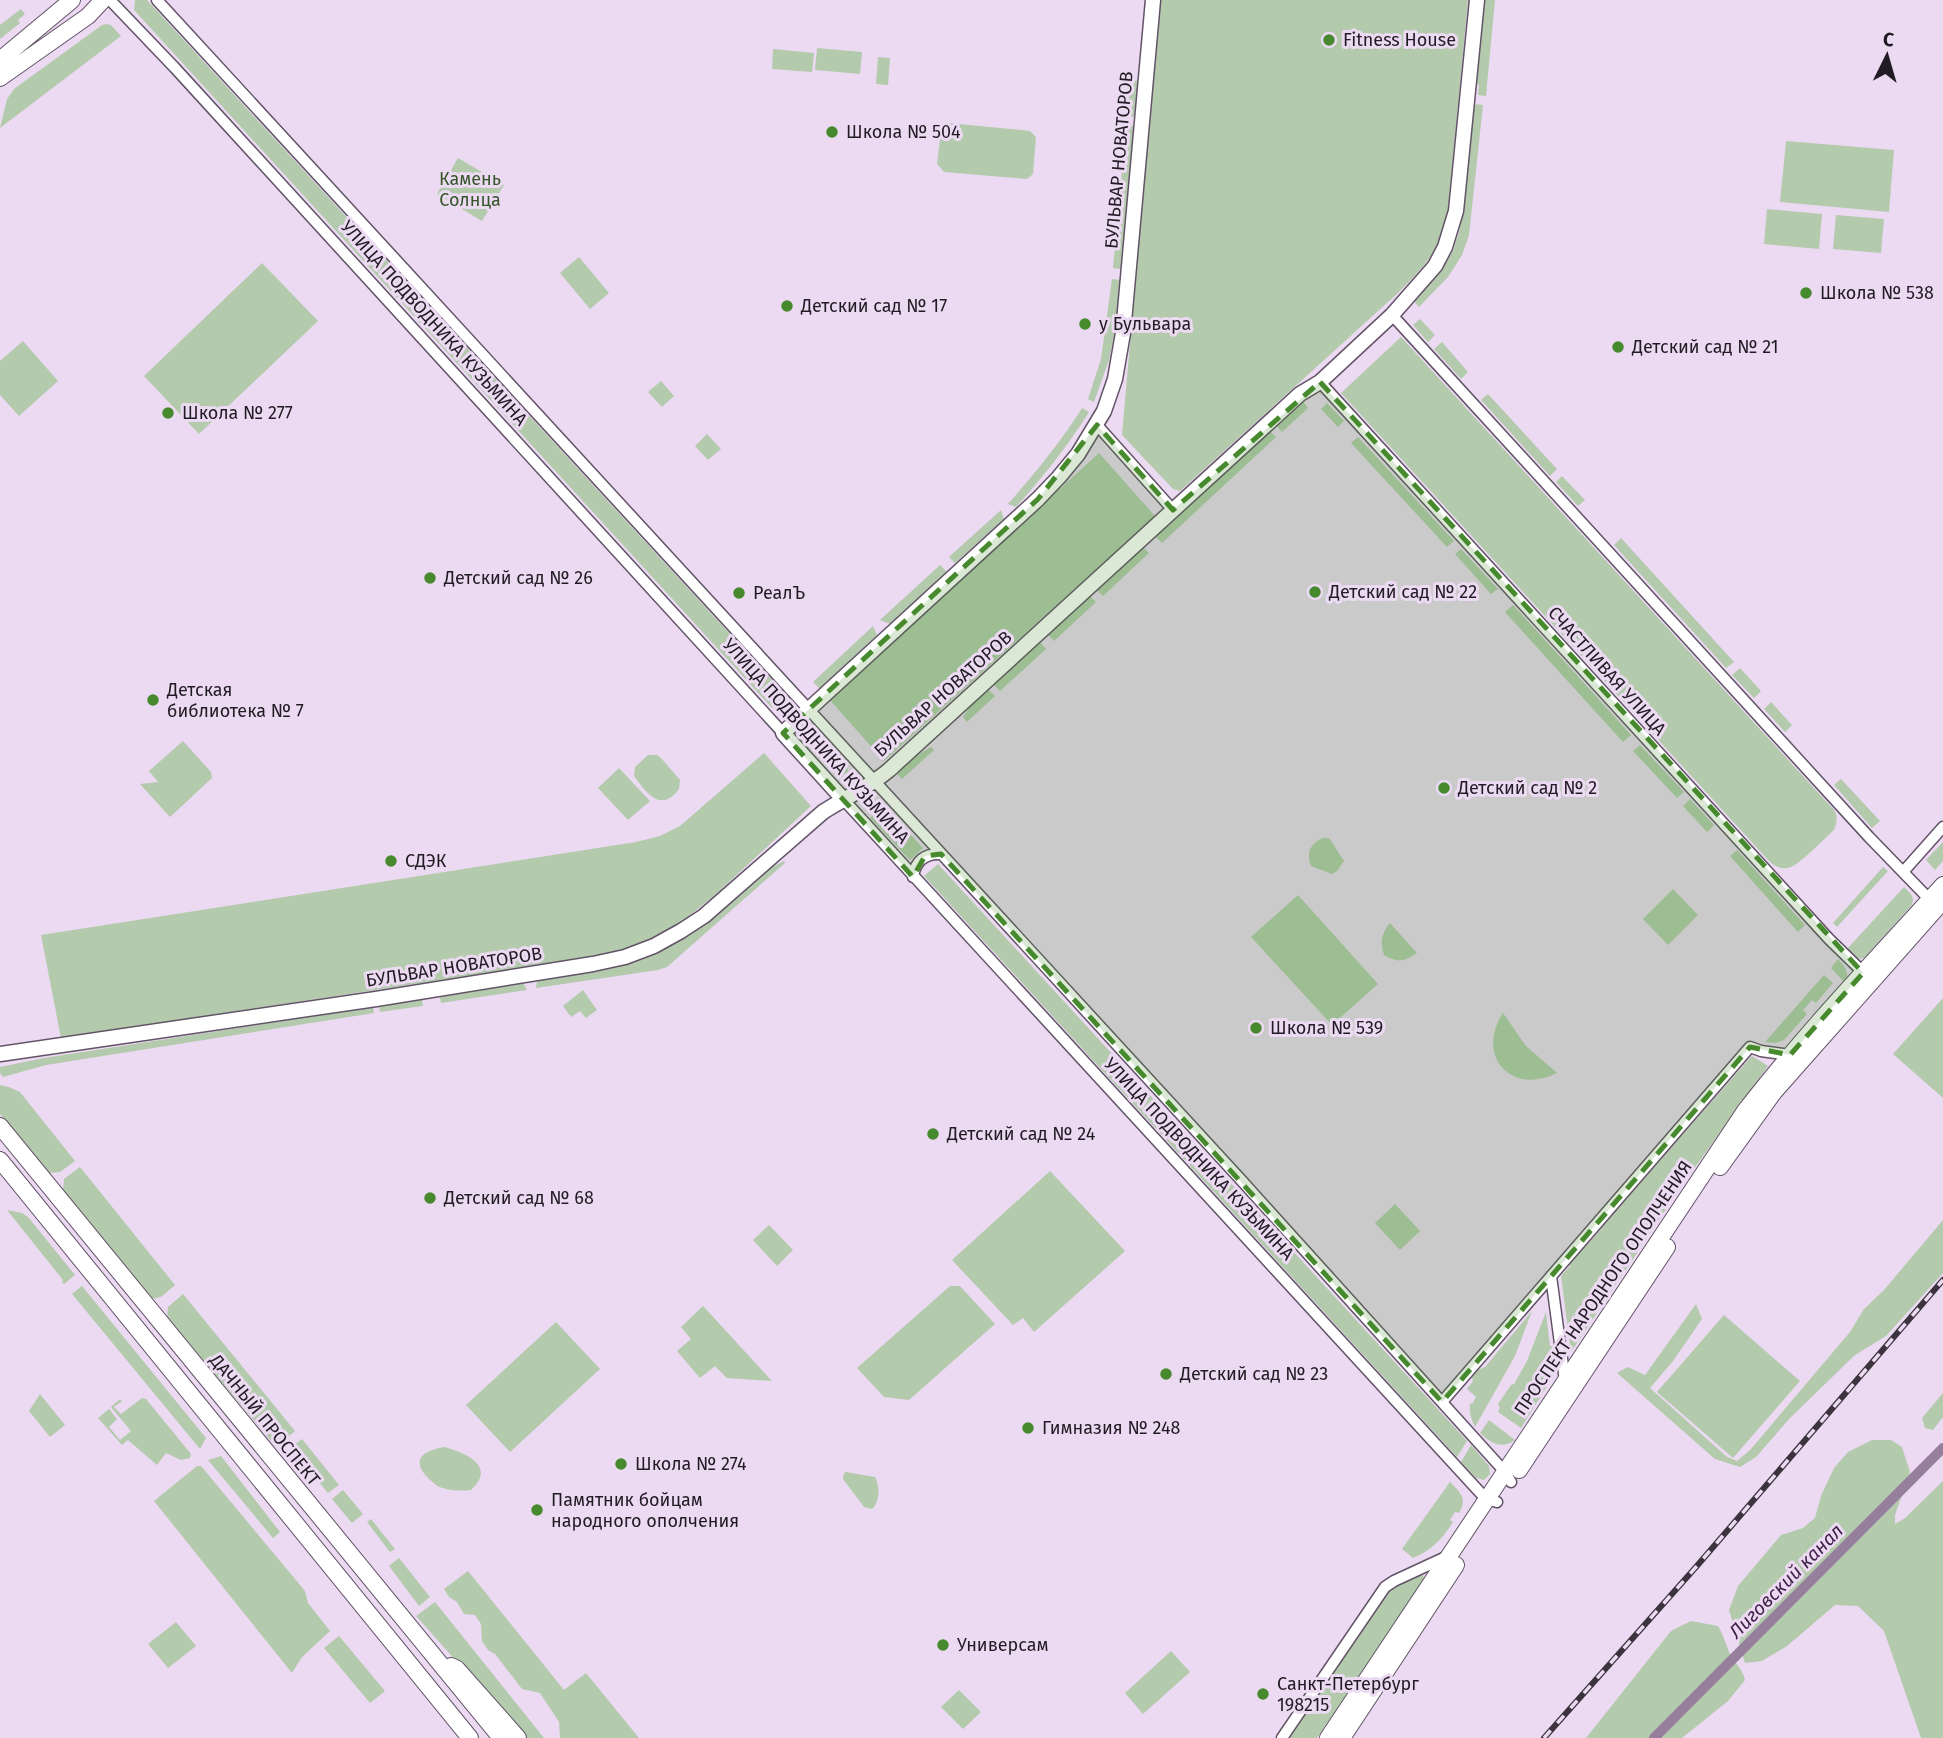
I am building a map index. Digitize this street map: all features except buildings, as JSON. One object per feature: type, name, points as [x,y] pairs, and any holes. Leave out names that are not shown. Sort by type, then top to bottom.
[{"type":"main road","points":[[0,60],[72,0]]},
{"type":"main road","points":[[0,78],[89,16],[103,0]]},
{"type":"main road","name":"ПРОСПЕКТ НАРОДНОГО ОПОЛЧЕНИЯ","points":[[1508,1477],[1565,1381],[1758,1094],[1790,1055],[1937,902],[1943,885]]},
{"type":"main road","name":"ПРОСПЕКТ НАРОДНОГО ОПОЛЧЕНИЯ","points":[[1342,1738],[1492,1501],[1748,1127],[1867,977]]},
{"type":"main road","name":"ДАЧНЫЙ ПРОСПЕКТ","points":[[0,1126],[501,1738]]},
{"type":"main road","points":[[0,1160],[470,1738]]},
{"type":"main road","name":"ПРОСПЕКТ НАРОДНОГО ОПОЛЧЕНИЯ","points":[[1328,1738],[1450,1555],[1492,1501]]},
{"type":"main road","points":[[439,1662],[457,1669],[518,1738]]},
{"type":"street","name":"УЛИЦА ПОДВОДНИКА КУЗЬМИНА","points":[[110,0],[913,877],[1492,1501]]},
{"type":"street","name":"УЛИЦА ПОДВОДНИКА КУЗЬМИНА","points":[[157,0],[1249,1188],[1508,1477]]},
{"type":"street","name":"БУЛЬВАР НОВАТОРОВ","points":[[783,733],[1038,499],[1078,454],[1097,425],[1115,379],[1124,333],[1153,0]]},
{"type":"street","name":"БУЛЬВАР НОВАТОРОВ","points":[[0,1054],[593,964],[625,957],[654,946],[704,916],[823,812],[875,782],[1300,394],[1320,382],[1392,315],[1435,266],[1445,247],[1456,211],[1477,0]]},
{"type":"street","points":[[1392,315],[1903,872],[1937,902]]},
{"type":"street","name":"СЧАСТЛИВАЯ УЛИЦА","points":[[1320,382],[1829,939],[1867,977]]},
{"type":"street","points":[[1097,425],[1173,510]]},
{"type":"street","points":[[1903,872],[1943,827]]},
{"type":"street","points":[[913,877],[918,862],[925,856],[941,854]]},
{"type":"street","points":[[1442,1402],[1749,1047],[1790,1055]]},
{"type":"street","points":[[1551,1276],[1565,1381]]},
{"type":"street","points":[[1282,1738],[1385,1587],[1450,1555]]},
{"type":"highlighted area","points":[[1320,382],[1863,973],[1790,1055],[1750,1047],[1442,1402],[941,854],[925,856],[913,877],[783,733],[1038,499],[1097,425],[1173,510]]},
{"type":"green space","points":[[135,0],[147,0],[786,695],[772,708],[134,10]]},
{"type":"green space","points":[[1160,0],[1468,0],[1448,210],[1437,246],[1425,264],[1399,292],[1180,491],[1173,489],[1122,435]]},
{"type":"green space","points":[[1484,0],[1495,0],[1486,96],[1478,95],[1479,85],[1476,84]]},
{"type":"green space","points":[[21,9],[25,14],[18,20],[20,23],[0,39],[0,25]]},
{"type":"green space","points":[[106,24],[111,25],[121,36],[0,128],[7,99],[14,89]]},
{"type":"green space","points":[[817,48],[862,52],[860,74],[815,70]]},
{"type":"green space","points":[[773,49],[814,53],[812,72],[772,69]]},
{"type":"green space","points":[[878,57],[890,58],[888,85],[876,84]]},
{"type":"green space","points":[[1131,80],[1139,81],[1135,117],[1127,116]]},
{"type":"green space","points":[[1474,104],[1483,105],[1469,235],[1462,255],[1448,277],[1419,307],[1413,300],[1440,271],[1453,251],[1459,232]]},
{"type":"green space","points":[[949,123],[1030,131],[1036,137],[1033,174],[1027,179],[944,172],[937,164],[941,131]]},
{"type":"green space","points":[[1126,125],[1135,126],[1121,269],[1113,268]]},
{"type":"green space","points":[[1786,141],[1894,150],[1889,212],[1780,202]]},
{"type":"green space","name":"Камень Солнца","points":[[458,158],[504,185],[482,221],[437,194]]},
{"type":"green space","points":[[1767,209],[1822,214],[1819,249],[1764,244]]},
{"type":"green space","points":[[1836,215],[1884,219],[1881,253],[1833,249]]},
{"type":"green space","points":[[579,257],[609,293],[590,309],[560,273]]},
{"type":"green space","points":[[262,263],[318,321],[199,434],[144,376]]},
{"type":"green space","points":[[1112,279],[1121,280],[1114,336],[1109,360],[1094,402],[1088,399],[1101,359]]},
{"type":"green space","points":[[1420,319],[1435,335],[1428,342],[1413,325]]},
{"type":"green space","points":[[1401,337],[1834,810],[1837,820],[1834,830],[1801,861],[1785,868],[1770,862],[1341,393]]},
{"type":"green space","points":[[23,341],[58,381],[19,416],[0,395],[0,361]]},
{"type":"green space","points":[[1442,342],[1468,372],[1461,379],[1434,349]]},
{"type":"green space","points":[[661,381],[674,396],[662,407],[648,392]]},
{"type":"green space","points":[[1488,394],[1557,469],[1550,476],[1481,400]]},
{"type":"green space","points":[[1303,401],[1308,408],[1282,432],[1276,425]]},
{"type":"green space","points":[[1327,403],[1344,421],[1338,427],[1321,409]]},
{"type":"green space","points":[[1082,408],[1089,412],[1054,461],[1016,507],[1008,504],[1047,458]]},
{"type":"green space","points":[[1270,431],[1276,437],[1162,543],[1156,537]]},
{"type":"green space","points":[[707,434],[721,449],[708,460],[695,446]]},
{"type":"green space","points":[[1358,437],[1454,541],[1447,547],[1351,443]]},
{"type":"green space","points":[[1099,453],[1155,516],[884,761],[829,699]]},
{"type":"green space","points":[[1562,476],[1585,500],[1578,506],[1556,482]]},
{"type":"green space","points":[[1001,510],[1004,519],[955,563],[949,557]]},
{"type":"green space","points":[[1621,538],[1734,662],[1726,668],[1614,545]]},
{"type":"green space","points":[[1143,547],[1149,553],[1103,596],[1096,589]]},
{"type":"green space","points":[[1461,549],[1498,589],[1491,594],[1455,554]]},
{"type":"green space","points":[[940,565],[947,572],[890,624],[880,620]]},
{"type":"green space","points":[[1090,596],[1096,602],[1054,641],[1047,634]]},
{"type":"green space","points":[[1513,605],[1631,735],[1623,742],[1505,612]]},
{"type":"green space","points":[[873,626],[877,635],[820,689],[813,682]]},
{"type":"green space","points":[[1040,642],[1046,649],[1000,691],[993,684]]},
{"type":"green space","points":[[1740,668],[1761,691],[1754,698],[1732,675]]},
{"type":"green space","points":[[988,689],[995,696],[967,722],[963,717]]},
{"type":"green space","points":[[1771,702],[1792,725],[1785,732],[1764,709]]},
{"type":"green space","points":[[809,727],[814,729],[846,764],[846,773],[837,772],[805,737],[805,731]]},
{"type":"green space","points":[[183,741],[211,772],[212,778],[170,817],[140,784],[158,782],[149,771]]},
{"type":"green space","points":[[1640,745],[1684,792],[1677,798],[1633,751]]},
{"type":"green space","points":[[931,747],[934,750],[902,779],[897,774],[916,756]]},
{"type":"green space","points":[[764,753],[811,806],[715,895],[676,926],[651,939],[623,950],[592,957],[61,1038],[41,935],[636,842],[660,836],[680,826]]},
{"type":"green space","points":[[648,755],[661,758],[680,780],[679,789],[666,800],[649,794],[634,776],[635,767]]},
{"type":"green space","points":[[619,768],[650,801],[628,820],[598,788]]},
{"type":"green space","points":[[1841,779],[1880,821],[1872,828],[1834,785]]},
{"type":"green space","points":[[1690,799],[1714,825],[1707,832],[1683,806]]},
{"type":"green space","points":[[884,806],[923,848],[910,860],[870,818]]},
{"type":"green space","points":[[1323,838],[1329,838],[1344,861],[1332,874],[1311,866],[1310,862],[1309,853],[1312,846]]},
{"type":"green space","points":[[1943,842],[1943,861],[1935,870],[1926,860]]},
{"type":"green space","points":[[1737,850],[1805,925],[1798,932],[1730,856]]},
{"type":"green space","points":[[784,861],[785,863],[667,967],[536,988],[537,981],[627,964],[759,874]]},
{"type":"green space","points":[[938,864],[1467,1441],[1457,1457],[924,876]]},
{"type":"green space","points":[[1883,867],[1888,871],[1837,927],[1833,923]]},
{"type":"green space","points":[[1904,887],[1913,898],[1911,906],[1865,957],[1855,957],[1847,949]]},
{"type":"green space","points":[[1673,889],[1698,915],[1668,945],[1643,919]]},
{"type":"green space","points":[[1298,895],[1378,984],[1332,1025],[1251,937]]},
{"type":"green space","points":[[1390,923],[1417,953],[1401,960],[1384,955],[1382,938]]},
{"type":"green space","points":[[1838,959],[1847,973],[1844,982],[1831,968]]},
{"type":"green space","points":[[1824,975],[1833,983],[1816,1003],[1812,1000],[1803,1010],[1807,1014],[1784,1040],[1776,1043],[1765,1042]]},
{"type":"green space","points":[[523,983],[527,990],[441,1003],[440,997]]},
{"type":"green space","points":[[583,990],[597,1010],[586,1018],[580,1011],[571,1017],[563,1006]]},
{"type":"green space","points":[[1943,998],[1943,1098],[1893,1054]]},
{"type":"green space","points":[[422,999],[423,1006],[380,1012],[379,1006]]},
{"type":"green space","points":[[373,1007],[374,1013],[46,1065],[3,1077],[0,1073],[0,1067],[44,1058]]},
{"type":"green space","points":[[1503,1013],[1526,1046],[1557,1073],[1540,1079],[1525,1079],[1502,1068],[1493,1044],[1495,1029]]},
{"type":"green space","points":[[1752,1056],[1768,1066],[1683,1184],[1571,1352],[1561,1276],[1569,1267],[1576,1249],[1588,1244],[1601,1229],[1599,1221],[1617,1204],[1621,1204]]},
{"type":"green space","points":[[0,1085],[20,1092],[75,1161],[60,1172],[49,1173],[0,1114]]},
{"type":"green space","points":[[80,1167],[175,1285],[161,1297],[151,1299],[63,1190],[64,1179]]},
{"type":"green space","points":[[1050,1171],[1125,1251],[1034,1332],[1023,1318],[1013,1325],[952,1260]]},
{"type":"green space","points":[[1395,1204],[1420,1231],[1400,1250],[1375,1223]]},
{"type":"green space","points":[[7,1210],[28,1217],[75,1275],[64,1284]]},
{"type":"green space","points":[[1943,1220],[1943,1273],[1886,1336],[1855,1355],[1790,1418],[1756,1457],[1740,1467],[1715,1459],[1617,1373],[1628,1367],[1645,1375],[1696,1304],[1702,1319],[1673,1361],[1650,1388],[1727,1457],[1737,1461],[1751,1449],[1850,1332],[1864,1309],[1884,1290]]},
{"type":"green space","points":[[769,1225],[793,1250],[777,1266],[753,1240]]},
{"type":"green space","points":[[82,1286],[206,1438],[200,1449],[72,1294]]},
{"type":"green space","points":[[950,1286],[960,1286],[995,1324],[909,1400],[884,1397],[857,1368]]},
{"type":"green space","points":[[183,1294],[295,1431],[282,1442],[272,1442],[167,1318],[168,1307]]},
{"type":"green space","points":[[703,1306],[772,1381],[727,1378],[715,1366],[700,1378],[677,1351],[691,1339],[681,1327]]},
{"type":"green space","points":[[1532,1311],[1515,1356],[1475,1427],[1470,1403],[1472,1404],[1476,1397],[1467,1389],[1473,1381],[1472,1377],[1485,1367]]},
{"type":"green space","points":[[1546,1312],[1550,1346],[1554,1347],[1554,1375],[1521,1428],[1498,1412],[1498,1404],[1527,1361]]},
{"type":"green space","points":[[1724,1315],[1800,1381],[1733,1458],[1657,1392]]},
{"type":"green space","points":[[556,1322],[600,1369],[510,1452],[466,1405]]},
{"type":"green space","points":[[1943,1393],[1943,1417],[1933,1430],[1925,1428],[1922,1418]]},
{"type":"green space","points":[[40,1394],[65,1425],[50,1437],[29,1411]]},
{"type":"green space","points":[[142,1398],[146,1399],[191,1454],[190,1458],[181,1460],[166,1453],[157,1465],[128,1440],[122,1445],[98,1418],[109,1409],[117,1419],[109,1427],[120,1440],[131,1431],[111,1407],[120,1399],[122,1401],[114,1407],[121,1414]]},
{"type":"green space","points":[[1489,1420],[1515,1440],[1501,1445],[1488,1440],[1480,1433]]},
{"type":"green space","points":[[302,1439],[339,1485],[328,1493],[291,1448]]},
{"type":"green space","points":[[1872,1440],[1891,1440],[1902,1447],[1910,1472],[1895,1515],[1895,1524],[1905,1518],[1943,1481],[1943,1738],[1921,1738],[1884,1631],[1858,1606],[1835,1605],[1787,1646],[1762,1661],[1745,1663],[1729,1610],[1738,1586],[1781,1535],[1803,1528],[1815,1518],[1821,1496],[1834,1468],[1848,1452]]},
{"type":"green space","points":[[1471,1445],[1489,1466],[1490,1474],[1484,1480],[1476,1478],[1461,1462]]},
{"type":"green space","points":[[444,1447],[469,1457],[480,1467],[478,1482],[471,1490],[441,1487],[423,1472],[420,1467],[421,1457]]},
{"type":"green space","points":[[221,1456],[280,1532],[273,1538],[208,1460]]},
{"type":"green space","points":[[197,1466],[201,1466],[305,1591],[308,1603],[330,1631],[302,1657],[292,1673],[154,1501]]},
{"type":"green space","points":[[846,1472],[875,1477],[878,1494],[872,1509],[864,1507],[843,1479]]},
{"type":"green space","points":[[1450,1482],[1462,1496],[1462,1508],[1459,1513],[1455,1512],[1450,1520],[1453,1522],[1441,1539],[1413,1558],[1402,1549]]},
{"type":"green space","points":[[343,1490],[363,1514],[352,1523],[332,1499]]},
{"type":"green space","points":[[371,1519],[395,1549],[390,1552],[367,1522]]},
{"type":"green space","points":[[399,1558],[430,1597],[419,1606],[389,1566]]},
{"type":"green space","points":[[468,1571],[564,1690],[586,1673],[639,1738],[560,1738],[559,1722],[540,1693],[522,1689],[482,1641],[481,1624],[475,1615],[464,1614],[444,1589]]},
{"type":"green space","points":[[1421,1574],[1425,1578],[1423,1582],[1317,1738],[1289,1738],[1383,1598],[1397,1584]]},
{"type":"green space","points":[[435,1602],[544,1738],[525,1738],[416,1616]]},
{"type":"green space","points":[[1691,1621],[1718,1626],[1730,1654],[1743,1673],[1745,1680],[1728,1701],[1682,1738],[1586,1738],[1671,1631]]},
{"type":"green space","points":[[176,1622],[196,1646],[168,1668],[148,1644]]},
{"type":"green space","points":[[339,1636],[385,1691],[370,1703],[324,1648]]},
{"type":"green space","points":[[1171,1651],[1190,1672],[1143,1714],[1125,1693]]},
{"type":"green space","points":[[959,1690],[981,1712],[963,1729],[941,1707]]},
{"type":"waterway","name":"Лиговский канал","points":[[1654,1738],[1943,1448]]},
{"type":"railway","points":[[1544,1738],[1696,1567],[1943,1280]]},
{"type":"place","name":"Fitness House","points":[[1329,40]]},
{"type":"place","name":"Школа № 504","points":[[832,132]]},
{"type":"place","name":"Школа № 538","points":[[1806,293]]},
{"type":"place","name":"Детский сад № 17","points":[[787,306]]},
{"type":"place","name":"у Бульвара","points":[[1085,324]]},
{"type":"place","name":"Детский сад № 21","points":[[1618,347]]},
{"type":"place","name":"Школа № 277","points":[[168,413]]},
{"type":"place","name":"Детский сад № 26","points":[[430,578]]},
{"type":"place","name":"Детский сад № 22","points":[[1315,592]]},
{"type":"place","name":"РеалЪ","points":[[739,593]]},
{"type":"place","name":"Детская библиотека № 7","points":[[153,700]]},
{"type":"place","name":"Детский сад № 2","points":[[1444,788]]},
{"type":"place","name":"СДЭК","points":[[391,861]]},
{"type":"place","name":"Школа № 539","points":[[1256,1028]]},
{"type":"place","name":"Детский сад № 24","points":[[933,1134]]},
{"type":"place","name":"Детский сад № 68","points":[[430,1198]]},
{"type":"place","name":"Детский сад № 23","points":[[1166,1374]]},
{"type":"place","name":"Гимназия № 248","points":[[1028,1428]]},
{"type":"place","name":"Школа № 274","points":[[621,1464]]},
{"type":"place","name":"Памятник бойцам народного ополчения","points":[[537,1510]]},
{"type":"place","name":"Универсам","points":[[943,1645]]},
{"type":"place","name":"Санкт-Петербург 198215","points":[[1263,1694]]}]
